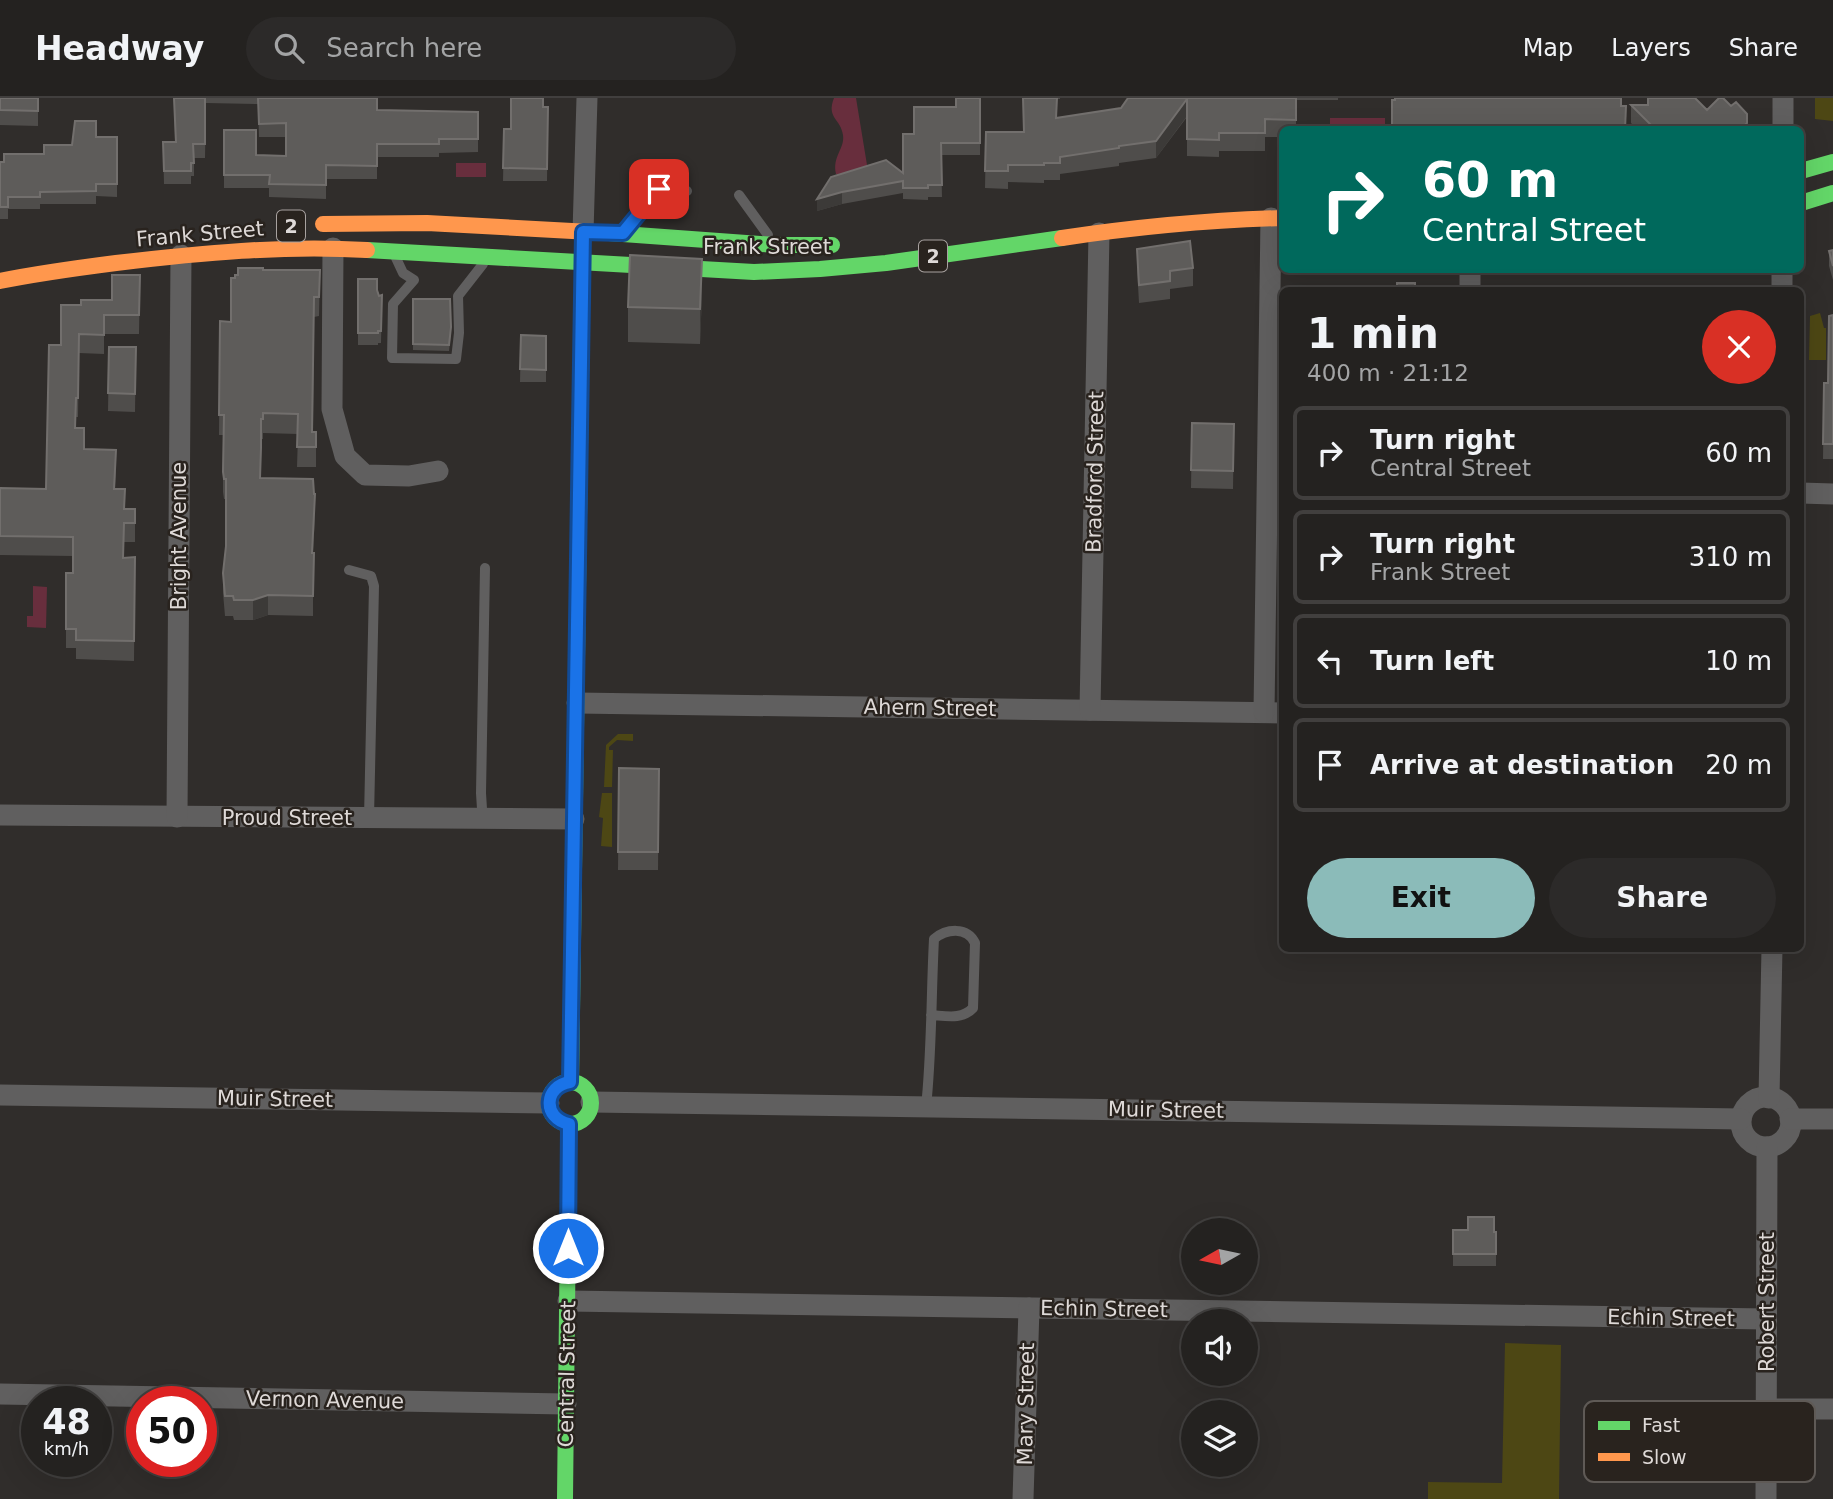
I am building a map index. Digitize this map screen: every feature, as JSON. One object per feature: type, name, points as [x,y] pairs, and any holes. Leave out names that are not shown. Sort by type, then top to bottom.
[{"type":"main road","points":[[1804,170],[1833,162]]},
{"type":"main road","points":[[1804,202],[1833,193]]},
{"type":"main road","name":"Frank Street","points":[[0,281],[181,255],[257,249],[333,248],[792,272],[882,263],[1204,221],[1277,218]]},
{"type":"main road","name":"Frank Street","points":[[304,225],[427,223],[623,233],[775,245],[849,244]]},
{"type":"main road","points":[[570,1082],[583,232]]},
{"type":"main road","points":[[570,1082],[577,1083],[587,1091],[590,1102],[587,1115],[569,1124],[554,1116],[550,1103],[553,1091],[570,1082]]},
{"type":"main road","name":"Central Street","points":[[565,1499],[569,1124]]},
{"type":"street","points":[[583,232],[587,98]]},
{"type":"street","points":[[1783,98],[1783,126]]},
{"type":"street","points":[[1274,713],[1277,218]]},
{"type":"street","name":"Bradford Street","points":[[1090,710],[1099,233]]},
{"type":"street","points":[[333,248],[332,409],[345,456],[365,475],[409,476],[438,471]]},
{"type":"street","name":"Bright Avenue","points":[[177,817],[181,255]]},
{"type":"street","points":[[1804,493],[1833,494]]},
{"type":"street","name":"Ahern Street","points":[[577,703],[1274,713]]},
{"type":"street","name":"Proud Street","points":[[0,815],[574,819]]},
{"type":"street","points":[[1769,1098],[1772,952]]},
{"type":"street","name":"Muir Street","points":[[0,1095],[550,1103]]},
{"type":"street","points":[[1758,1098],[1769,1098],[1782,1103],[1790,1119],[1787,1133],[1782,1140],[1767,1147],[1759,1146],[1746,1137],[1741,1119],[1745,1108],[1758,1098]]},
{"type":"street","name":"Muir Street","points":[[590,1102],[1741,1119]]},
{"type":"street","points":[[1790,1119],[1833,1119]]},
{"type":"street","name":"Robert Street","points":[[1766,1401],[1767,1147]]},
{"type":"street","name":"Echin Street","points":[[568,1301],[1766,1320]]},
{"type":"street","name":"Mary Street","points":[[1023,1499],[1029,1308]]},
{"type":"street","name":"Vernon Avenue","points":[[0,1394],[566,1404]]},
{"type":"street","points":[[1815,1409],[1833,1409]]},
{"type":"lane","points":[[623,233],[659,189],[687,191]]},
{"type":"lane","points":[[739,195],[775,245]]},
{"type":"lane","points":[[393,251],[403,274],[414,280],[393,304],[392,358],[456,359],[459,333],[458,296],[489,256]]},
{"type":"lane","points":[[485,568],[481,793],[482,808],[488,819]]},
{"type":"lane","points":[[349,570],[371,576],[374,586],[369,818]]},
{"type":"lane","points":[[926,1107],[934,939],[942,932],[964,932],[972,937],[975,943],[973,1008],[960,1017],[931,1015]]},
{"type":"shaded area","points":[[834,98],[856,98],[869,177],[836,174],[836,162],[843,135],[832,110]]},
{"type":"shaded area","points":[[1815,98],[1833,98],[1833,121],[1815,119]]},
{"type":"shaded area","points":[[1330,118],[1385,118],[1385,126],[1330,126]]},
{"type":"shaded area","points":[[456,163],[486,163],[486,177],[456,177]]},
{"type":"shaded area","points":[[1820,313],[1826,328],[1826,360],[1809,360],[1810,316]]},
{"type":"shaded area","points":[[33,586],[47,587],[46,628],[27,627],[27,616],[33,616]]},
{"type":"shaded area","points":[[618,734],[633,734],[633,741],[617,740],[609,747],[609,750],[613,750],[612,787],[604,787],[606,745]]},
{"type":"shaded area","points":[[602,793],[612,793],[612,847],[601,846],[603,818],[599,817]]},
{"type":"shaded area","points":[[1505,1343],[1561,1345],[1559,1499],[1428,1499],[1428,1482],[1502,1483]]},
{"type":"building","points":[[0,98],[38,98],[38,111],[0,110]]},
{"type":"building","points":[[174,98],[205,98],[205,144],[193,144],[194,163],[191,163],[191,171],[164,171],[163,142],[176,142]]},
{"type":"building","points":[[258,98],[377,98],[377,110],[478,112],[478,139],[439,139],[439,144],[377,144],[377,166],[326,165],[326,185],[269,184],[270,175],[224,175],[224,130],[256,130],[256,155],[286,156],[286,123],[259,124]]},
{"type":"building","points":[[511,98],[543,98],[543,107],[548,107],[547,169],[503,168],[504,129],[511,129]]},
{"type":"building","points":[[956,98],[980,98],[980,143],[941,143],[942,185],[903,188],[903,181],[817,199],[831,177],[886,160],[903,173],[903,134],[914,134],[914,107],[956,107]]},
{"type":"building","points":[[1023,98],[1057,98],[1056,118],[1121,108],[1128,98],[1296,98],[1296,120],[1265,119],[1265,133],[1219,133],[1219,140],[1187,139],[1187,99],[1156,141],[1060,157],[1060,163],[1008,165],[1008,171],[985,171],[986,132],[1024,132]]},
{"type":"building","points":[[1621,98],[1621,106],[1626,106],[1625,126],[1392,126],[1392,100]]},
{"type":"building","points":[[1648,98],[1695,98],[1707,110],[1719,98],[1723,98],[1731,106],[1736,102],[1747,114],[1747,123],[1744,126],[1652,126],[1631,105],[1648,105]]},
{"type":"building","points":[[75,121],[96,121],[96,137],[117,137],[117,184],[96,184],[96,191],[40,192],[40,197],[8,197],[8,207],[0,207],[0,162],[4,162],[4,154],[44,154],[44,145],[72,145]]},
{"type":"building","points":[[1190,241],[1193,268],[1170,271],[1170,281],[1139,285],[1137,249]]},
{"type":"building","points":[[1833,250],[1833,266],[1829,251]]},
{"type":"building","points":[[630,255],[702,259],[700,309],[628,307]]},
{"type":"building","points":[[238,268],[320,270],[319,297],[314,297],[312,432],[316,432],[316,447],[297,447],[298,414],[263,413],[261,419],[260,478],[313,479],[313,596],[268,595],[253,600],[234,600],[233,596],[225,596],[223,573],[226,546],[226,479],[223,472],[224,415],[219,415],[220,321],[231,322],[231,278],[238,275]]},
{"type":"building","points":[[112,275],[140,275],[139,315],[104,315],[104,335],[79,334],[75,428],[84,428],[84,449],[116,450],[114,489],[125,489],[124,509],[135,509],[135,523],[124,523],[123,558],[135,557],[134,641],[76,640],[76,629],[66,629],[66,573],[73,573],[73,537],[0,536],[0,488],[46,489],[49,345],[61,345],[61,305],[81,305],[81,300],[112,300]]},
{"type":"building","points":[[358,279],[377,279],[377,290],[379,296],[382,295],[381,331],[378,333],[358,333]]},
{"type":"building","points":[[1397,283],[1415,283],[1415,287],[1397,287]]},
{"type":"building","points":[[413,299],[450,299],[449,345],[413,344]]},
{"type":"building","points":[[1833,315],[1833,444],[1823,444],[1824,383],[1828,383],[1829,316]]},
{"type":"building","points":[[521,335],[546,336],[546,370],[520,369]]},
{"type":"building","points":[[109,347],[136,347],[135,394],[108,393]]},
{"type":"building","points":[[1192,423],[1234,424],[1233,471],[1191,470]]},
{"type":"building","points":[[619,768],[659,769],[658,852],[618,852]]},
{"type":"building","points":[[1468,1217],[1494,1217],[1496,1254],[1453,1254],[1453,1230],[1468,1230]]},
{"type":"traffic: fast","points":[[1804,170],[1833,162]]},
{"type":"traffic: fast","points":[[1804,202],[1833,193]]},
{"type":"traffic: fast","points":[[609,233],[775,245],[832,245]]},
{"type":"traffic: fast","points":[[367,250],[754,272],[886,263],[1062,238]]},
{"type":"traffic: fast","points":[[571,1082],[581,375]]},
{"type":"traffic: fast","points":[[570,1082],[585,1088],[591,1103],[585,1118],[570,1124],[555,1118],[549,1103],[555,1088],[570,1082]]},
{"type":"traffic: fast","points":[[565,1499],[569,1124]]},
{"type":"traffic: slow","points":[[1062,238],[1172,225],[1279,218]]},
{"type":"traffic: slow","points":[[323,224],[427,223],[609,233]]},
{"type":"traffic: slow","points":[[581,375],[583,243]]},
{"type":"traffic: slow","points":[[0,281],[87,267],[210,253],[273,249],[367,250]]},
{"type":"route","points":[[568,1248],[569,1124],[554,1116],[550,1098],[553,1091],[570,1082],[583,232],[623,233],[659,189]]}]
